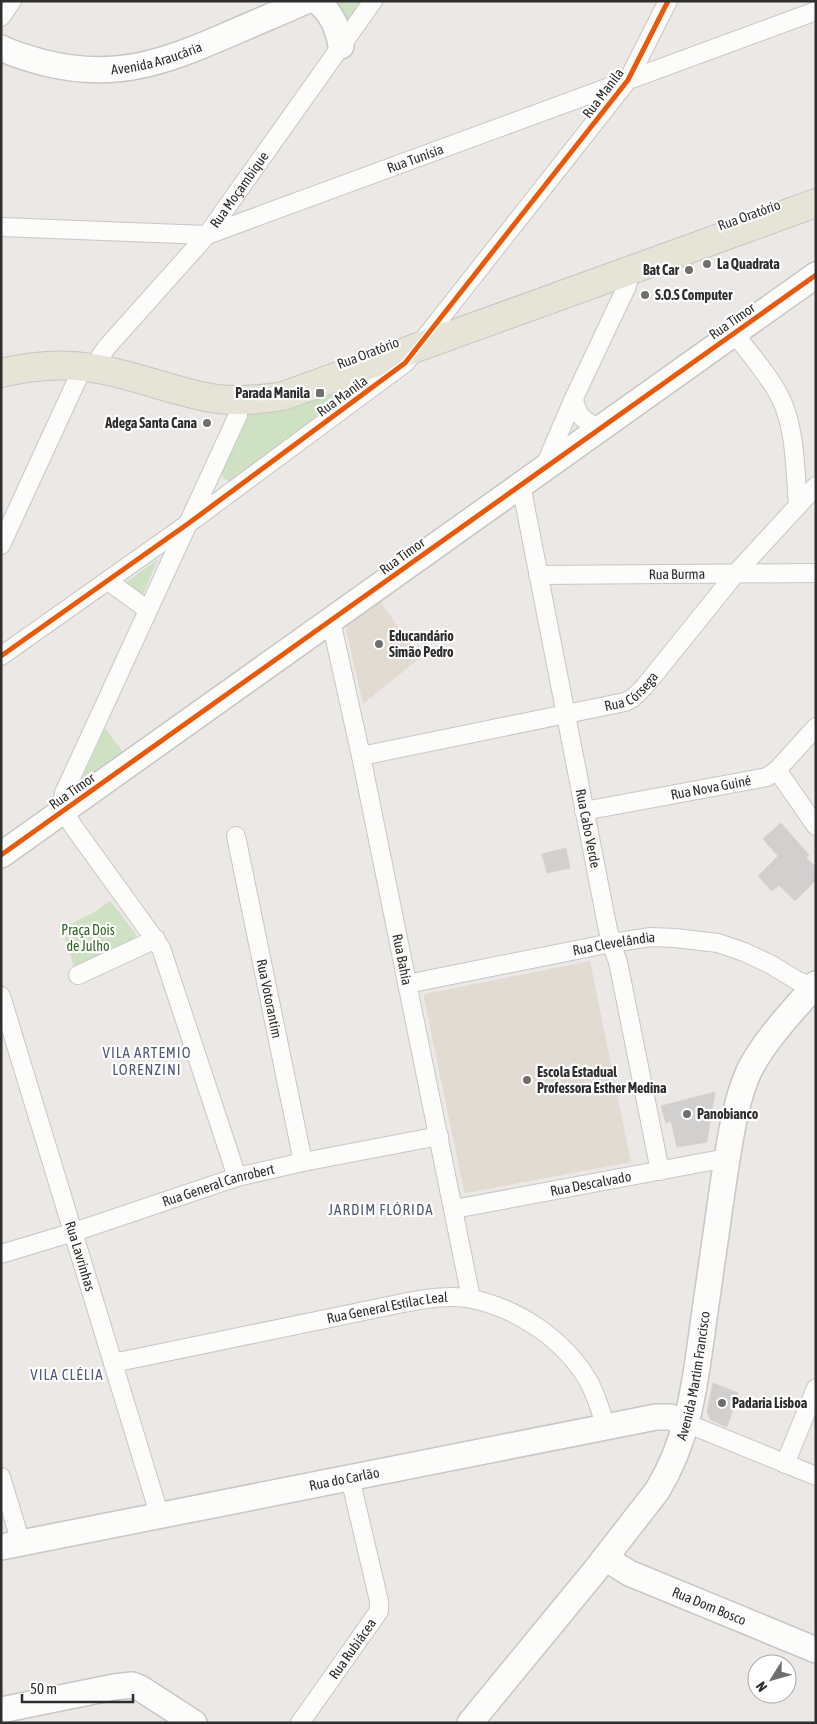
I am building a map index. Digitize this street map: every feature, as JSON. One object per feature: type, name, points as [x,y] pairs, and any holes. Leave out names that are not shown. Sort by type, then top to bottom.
[{"type":"main road","name":"Rua Oratório","points":[[1,373],[44,366],[88,368],[210,398],[251,400],[283,396],[816,202]]},
{"type":"street","points":[[1,17],[12,1]]},
{"type":"street","name":"Avenida Araucária","points":[[1,48],[28,58],[62,67],[118,70],[169,59],[306,1]]},
{"type":"street","points":[[317,1],[330,14],[336,24],[341,46]]},
{"type":"street","name":"Rua Moçambique","points":[[1,545],[88,368],[207,235],[373,1]]},
{"type":"street","name":"Rua Manila","points":[[1,656],[188,523],[405,363],[628,80],[668,1]]},
{"type":"street","name":"Rua Tunísia","points":[[1,227],[207,235],[816,11]]},
{"type":"street","points":[[544,468],[574,398],[626,288],[632,269]]},
{"type":"street","name":"Rua Timor","points":[[1,855],[816,275]]},
{"type":"street","points":[[734,333],[776,390],[785,410],[792,440],[798,505]]},
{"type":"street","points":[[574,398],[579,414],[585,421],[592,426],[601,428]]},
{"type":"street","points":[[237,1177],[164,955],[156,939],[64,811],[62,802],[64,793],[238,416]]},
{"type":"street","name":"Rua Cabo Verde","points":[[521,485],[610,943],[618,962],[660,1171]]},
{"type":"street","name":"Rua Córsega","points":[[361,756],[625,702],[640,692],[736,573],[816,486]]},
{"type":"street","name":"Rua Burma","points":[[538,575],[816,574]]},
{"type":"street","points":[[108,581],[148,610]]},
{"type":"street","name":"Rua Bahia","points":[[331,621],[361,756],[471,1298]]},
{"type":"street","name":"Rua Nova Guiné","points":[[584,810],[758,780],[777,770],[816,727]]},
{"type":"street","points":[[777,770],[816,826]]},
{"type":"street","name":"Rua Votorantim","points":[[236,836],[304,1162]]},
{"type":"street","name":"Rua Clevelândia","points":[[407,984],[610,943],[651,937],[696,939],[718,943],[770,964],[798,981],[815,986]]},
{"type":"street","points":[[78,975],[156,939]]},
{"type":"street","name":"Avenida Martim Francisco","points":[[470,1723],[605,1558],[665,1478],[680,1445],[692,1402],[727,1158],[736,1108],[750,1070],[776,1031],[815,986]]},
{"type":"street","name":"Rua Lavrinhas","points":[[1,996],[160,1517]]},
{"type":"street","name":"Rua General Canrobert","points":[[1,1254],[74,1232],[237,1177],[439,1136]]},
{"type":"street","name":"Rua Descalvado","points":[[454,1209],[727,1158]]},
{"type":"street","name":"Rua General Estilac Leal","points":[[113,1363],[425,1299],[471,1298],[512,1312],[527,1320],[555,1341],[588,1381],[606,1427]]},
{"type":"street","points":[[784,1464],[816,1388]]},
{"type":"street","name":"Rua do Carlão","points":[[11,1545],[662,1416],[686,1423]]},
{"type":"street","points":[[686,1423],[816,1476]]},
{"type":"street","points":[[1,1476],[11,1545]]},
{"type":"street","name":"Rua Rubiácea","points":[[300,1723],[379,1611],[379,1601],[350,1478]]},
{"type":"street","name":"Rua Dom Bosco","points":[[605,1558],[628,1574],[816,1650]]},
{"type":"street","points":[[1,1710],[114,1686],[132,1685],[140,1688],[194,1723]]},
{"type":"shaded area","name":"Educandário Simão Pedro","points":[[380,601],[420,658],[363,704],[346,630],[348,622]]},
{"type":"shaded area","name":"Escola Estadual Professora Esther Medina","points":[[590,961],[631,1162],[466,1193],[464,1191],[424,998],[425,994]]},
{"type":"green space","points":[[340,1],[363,1],[347,25],[333,4]]},
{"type":"green space","points":[[372,378],[232,481],[228,481],[222,476],[222,472],[250,413]]},
{"type":"green space","points":[[158,559],[142,597],[125,583]]},
{"type":"green space","points":[[105,728],[126,756],[80,785],[80,783]]},
{"type":"green space","name":"Praça Dois de Julho","points":[[110,901],[135,933],[134,939],[74,967],[62,928],[95,912]]},
{"type":"building","points":[[781,823],[809,855],[806,858],[816,867],[816,880],[795,901],[779,885],[772,891],[758,876],[778,856],[763,839]]},
{"type":"building","points":[[566,848],[570,868],[547,873],[542,854]]},
{"type":"building","name":"Panobianco","points":[[715,1092],[707,1142],[677,1147],[671,1121],[666,1123],[661,1106]]},
{"type":"building","name":"Padaria Lisboa","points":[[713,1383],[738,1393],[727,1427],[711,1420],[707,1412]]},
{"type":"cycle path","points":[[1,656],[189,523],[405,363],[628,80],[668,1]]},
{"type":"cycle path","points":[[1,855],[816,275]]},
{"type":"place","name":"La Quadrata","points":[[707,264]]},
{"type":"place","name":"Bat Car","points":[[689,270]]},
{"type":"place","name":"S.O.S Computer","points":[[645,295]]},
{"type":"place","name":"Parada Manila","points":[[320,393]]},
{"type":"place","name":"Adega Santa Cana","points":[[207,423]]},
{"type":"place","name":"Educandário Simão Pedro","points":[[379,644]]},
{"type":"place","name":"Escola Estadual Professora Esther Medina","points":[[527,1080]]},
{"type":"place","name":"Panobianco","points":[[687,1114]]},
{"type":"place","name":"Padaria Lisboa","points":[[722,1403]]},
{"type":"district","name":"VILA ARTEMIO LORENZINI","points":[[147,1062]]},
{"type":"district","name":"JARDIM FLÓRIDA","points":[[381,1210]]},
{"type":"district","name":"VILA CLÉLIA","points":[[67,1375]]}]
